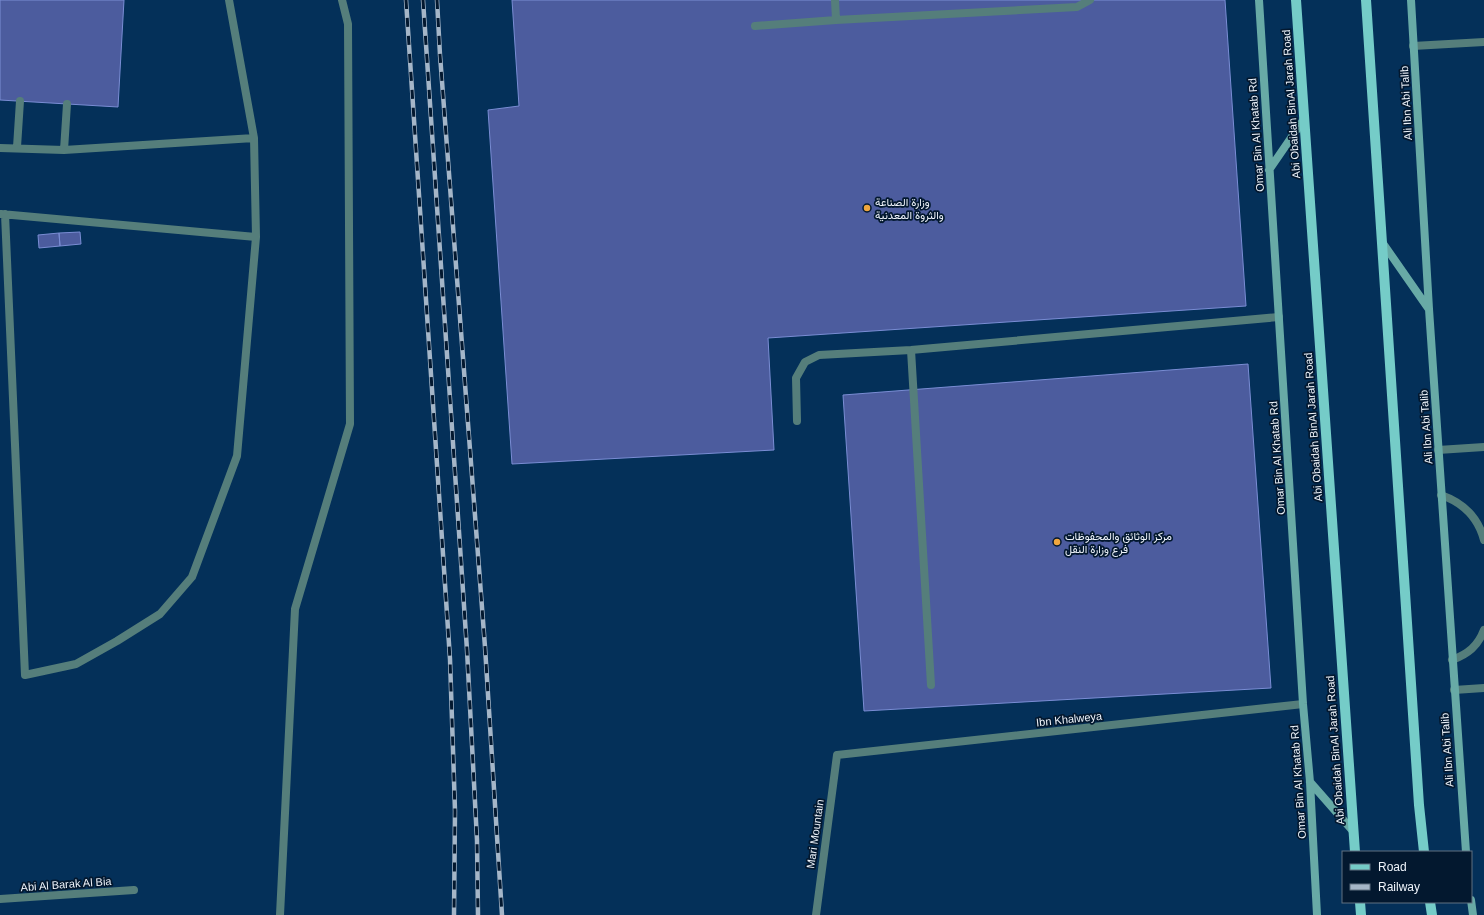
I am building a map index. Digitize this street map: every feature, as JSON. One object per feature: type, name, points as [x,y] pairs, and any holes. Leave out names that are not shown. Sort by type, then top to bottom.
[{"type":"main road","name":"Abi Obaidah BinAl Jarah Road","points":[[1296,0],[1354,851]]},
{"type":"main road","points":[[1366,0],[1418,789],[1424,851]]},
{"type":"main road","points":[[1360,903],[1361,915]]},
{"type":"main road","points":[[1430,903],[1432,915]]},
{"type":"street","points":[[229,0],[254,138],[256,237],[237,456],[192,577],[160,614],[117,641],[76,664],[25,675],[3,214],[256,237]]},
{"type":"street","points":[[280,915],[295,609],[350,424],[348,24],[342,0]]},
{"type":"street","points":[[835,0],[836,20]]},
{"type":"street","points":[[755,26],[836,20],[1076,7],[1090,0]]},
{"type":"street","name":"Omar Bin Al Khatab Rd","points":[[1259,0],[1310,782],[1317,915]]},
{"type":"street","name":"Ali Ibn Abi Talib","points":[[1411,0],[1438,450],[1466,851]]},
{"type":"street","points":[[1413,46],[1484,42]]},
{"type":"street","points":[[17,148],[20,101]]},
{"type":"street","points":[[64,150],[67,104]]},
{"type":"street","points":[[1269,170],[1304,119]]},
{"type":"street","points":[[0,148],[64,150],[254,138]]},
{"type":"street","points":[[1382,242],[1429,309]]},
{"type":"street","points":[[797,421],[796,378],[805,362],[819,355],[911,350],[1279,317]]},
{"type":"street","points":[[911,350],[931,685]]},
{"type":"street","points":[[1438,450],[1484,447]]},
{"type":"street","points":[[1441,495],[1452,498],[1462,504],[1470,512],[1476,520],[1484,540]]},
{"type":"street","points":[[1452,660],[1473,648],[1480,639],[1484,630]]},
{"type":"street","points":[[1454,690],[1484,688]]},
{"type":"street","name":"Ibn Khalweya","points":[[837,755],[1304,704]]},
{"type":"street","name":"Mari Mountain","points":[[816,915],[837,755]]},
{"type":"street","points":[[1310,782],[1353,831]]},
{"type":"street","name":"Abi Al Barak Al Bia","points":[[0,899],[134,890]]},
{"type":"street","points":[[1471,903],[1473,915]]},
{"type":"building","points":[[0,0],[124,0],[118,107],[0,100]]},
{"type":"building","name":"وزارة الصناعة والثروة المعدنية","points":[[512,0],[1225,0],[1246,306],[768,338],[774,450],[512,464],[488,110],[519,106]]},
{"type":"building","points":[[80,232],[81,244],[60,246],[59,233]]},
{"type":"building","points":[[59,233],[60,246],[39,248],[38,235]]},
{"type":"building","name":"مركز الوثائق والمحفوظات فرع وزارة النقل","points":[[1248,364],[1271,688],[864,711],[843,395]]},
{"type":"railway","points":[[406,0],[450,659],[455,811],[454,915]]},
{"type":"railway","points":[[423,0],[467,650],[477,840],[478,915]]},
{"type":"railway","points":[[437,0],[485,647],[502,915]]},
{"type":"place","name":"وزارة الصناعة والثروة المعدنية","points":[[867,208]]},
{"type":"place","name":"مركز الوثائق والمحفوظات فرع وزارة النقل","points":[[1057,542]]}]
